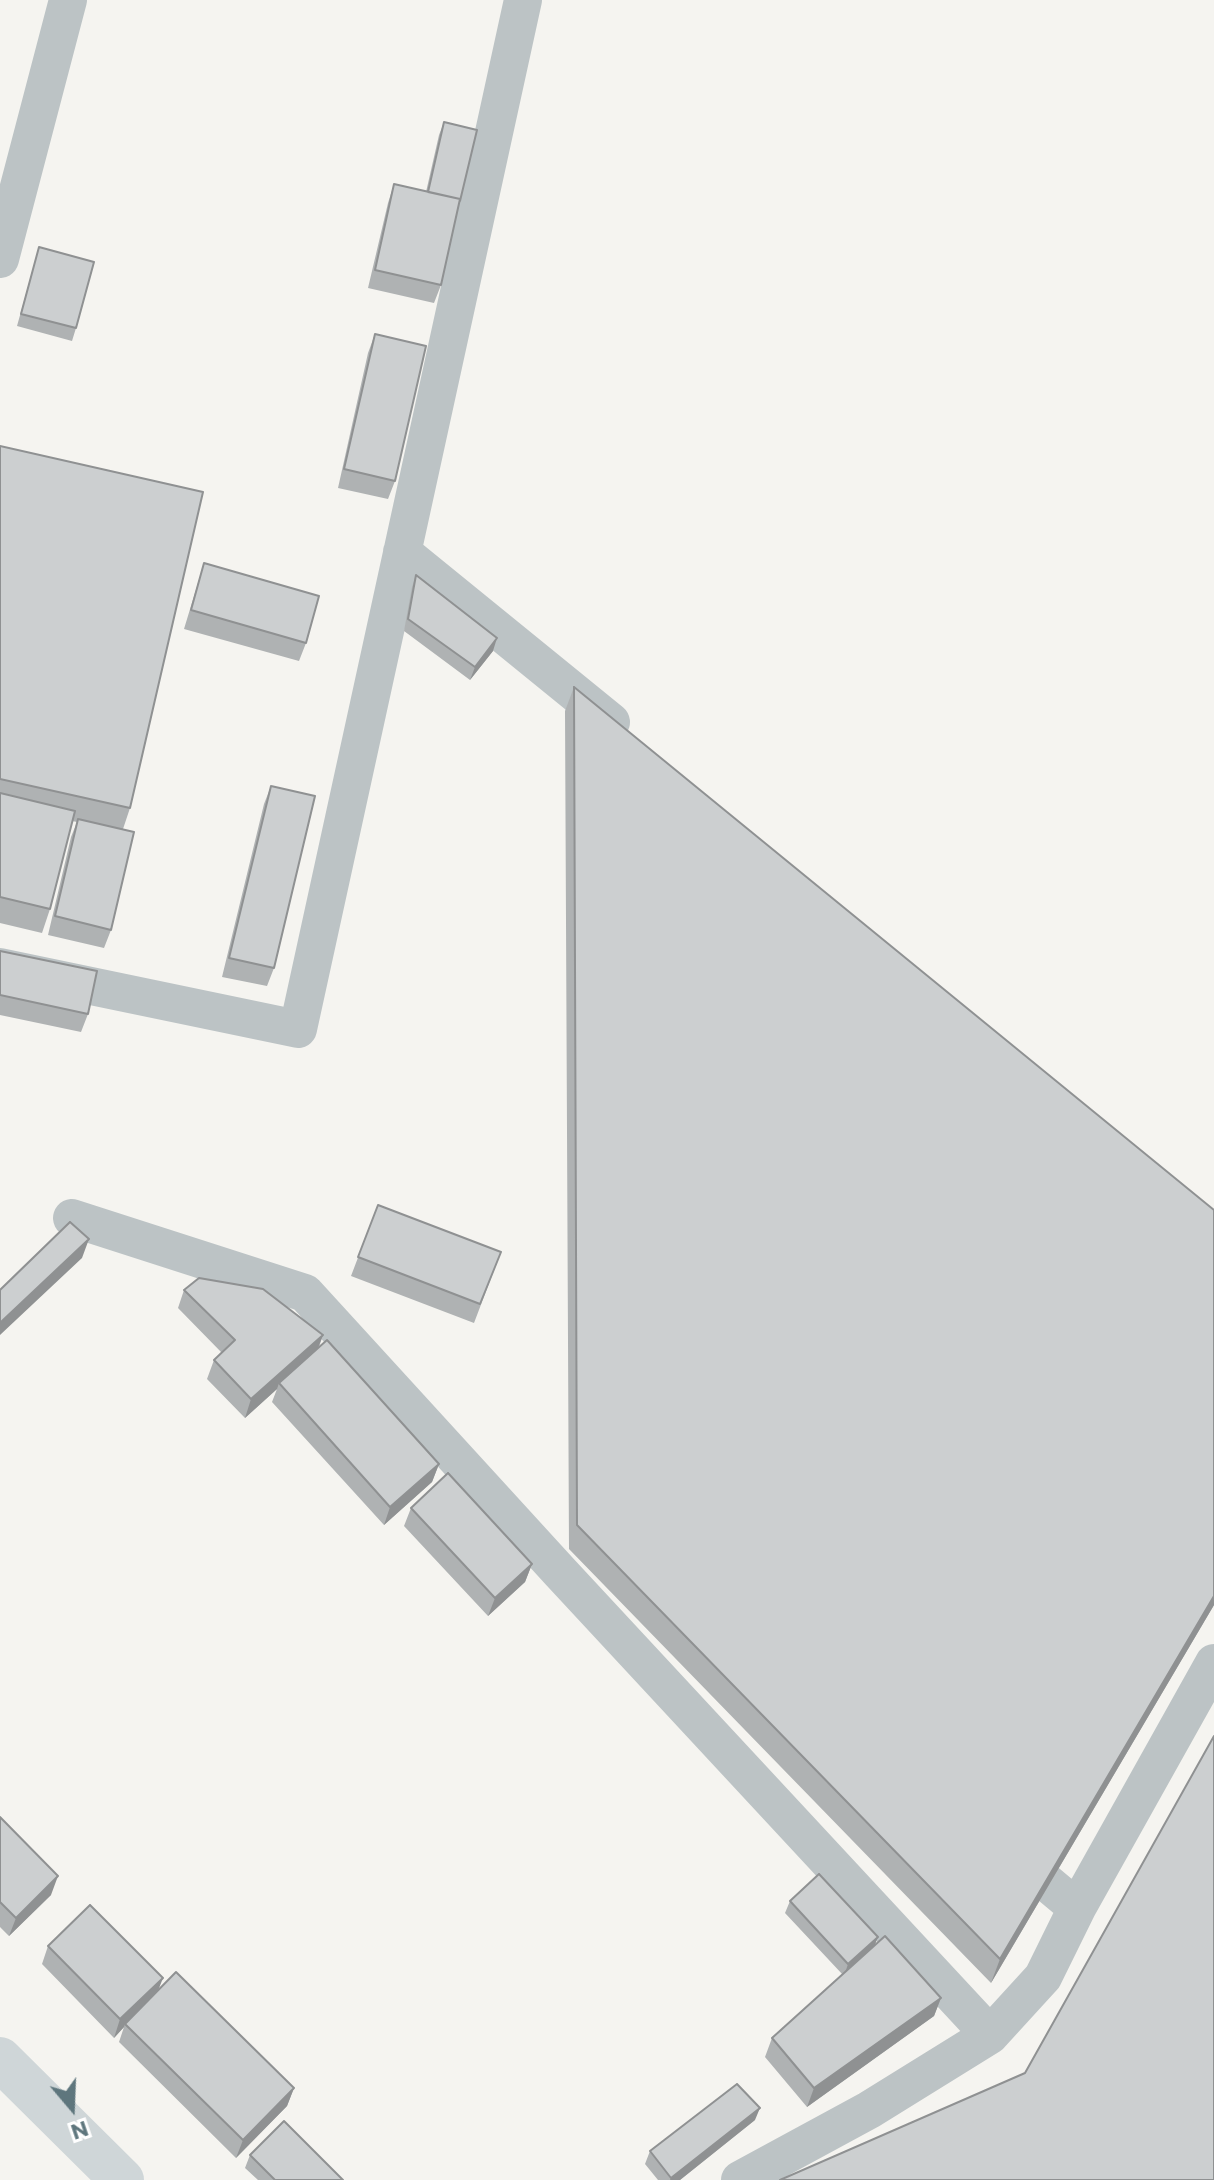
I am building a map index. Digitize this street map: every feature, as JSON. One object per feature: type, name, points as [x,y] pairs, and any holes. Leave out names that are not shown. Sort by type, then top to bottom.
[{"type":"main road","points":[[0,2059],[122,2180]]},
{"type":"street","points":[[0,259],[68,0]]},
{"type":"street","points":[[0,967],[298,1029],[523,0]]},
{"type":"street","points":[[402,552],[636,742]]},
{"type":"street","points":[[72,1218],[305,1293],[990,2035]]},
{"type":"street","points":[[740,2180],[869,2110],[990,2035],[1043,1977],[1077,1908],[1214,1663]]},
{"type":"street","points":[[1013,1814],[1011,1842],[1040,1877],[1077,1908]]},
{"type":"building","points":[[444,122],[477,130],[460,201],[428,192]]},
{"type":"building","points":[[394,184],[460,199],[441,285],[375,270]]},
{"type":"building","points":[[39,247],[94,262],[76,328],[21,314]]},
{"type":"building","points":[[375,334],[426,346],[395,481],[344,469]]},
{"type":"building","points":[[0,446],[203,492],[130,808],[0,779]]},
{"type":"building","points":[[204,563],[319,596],[306,643],[191,610]]},
{"type":"building","points":[[416,575],[497,638],[475,667],[408,619]]},
{"type":"building","points":[[574,687],[1214,1210],[1214,1596],[1000,1959],[577,1525]]},
{"type":"building","points":[[271,786],[315,796],[274,968],[229,958]]},
{"type":"building","points":[[0,793],[75,811],[50,909],[0,897]]},
{"type":"building","points":[[78,819],[134,832],[111,930],[55,916]]},
{"type":"building","points":[[0,951],[97,971],[88,1014],[0,995]]},
{"type":"building","points":[[378,1205],[501,1252],[480,1304],[358,1257]]},
{"type":"building","points":[[70,1222],[89,1239],[0,1323],[0,1290]]},
{"type":"building","points":[[199,1278],[263,1289],[323,1335],[251,1399],[214,1360],[235,1340],[184,1290]]},
{"type":"building","points":[[327,1340],[439,1464],[390,1507],[279,1383]]},
{"type":"building","points":[[448,1473],[532,1564],[495,1598],[411,1508]]},
{"type":"building","points":[[1214,1736],[1214,2180],[780,2180],[1025,2073]]},
{"type":"building","points":[[0,1817],[58,1876],[16,1918],[0,1902]]},
{"type":"building","points":[[819,1874],[878,1937],[848,1964],[790,1901]]},
{"type":"building","points":[[90,1905],[163,1978],[120,2019],[48,1946]]},
{"type":"building","points":[[885,1936],[941,1998],[814,2088],[772,2038]]},
{"type":"building","points":[[176,1972],[294,2088],[243,2140],[125,2024]]},
{"type":"building","points":[[737,2084],[760,2108],[671,2178],[650,2151]]},
{"type":"building","points":[[284,2121],[343,2180],[275,2180],[250,2155]]}]
